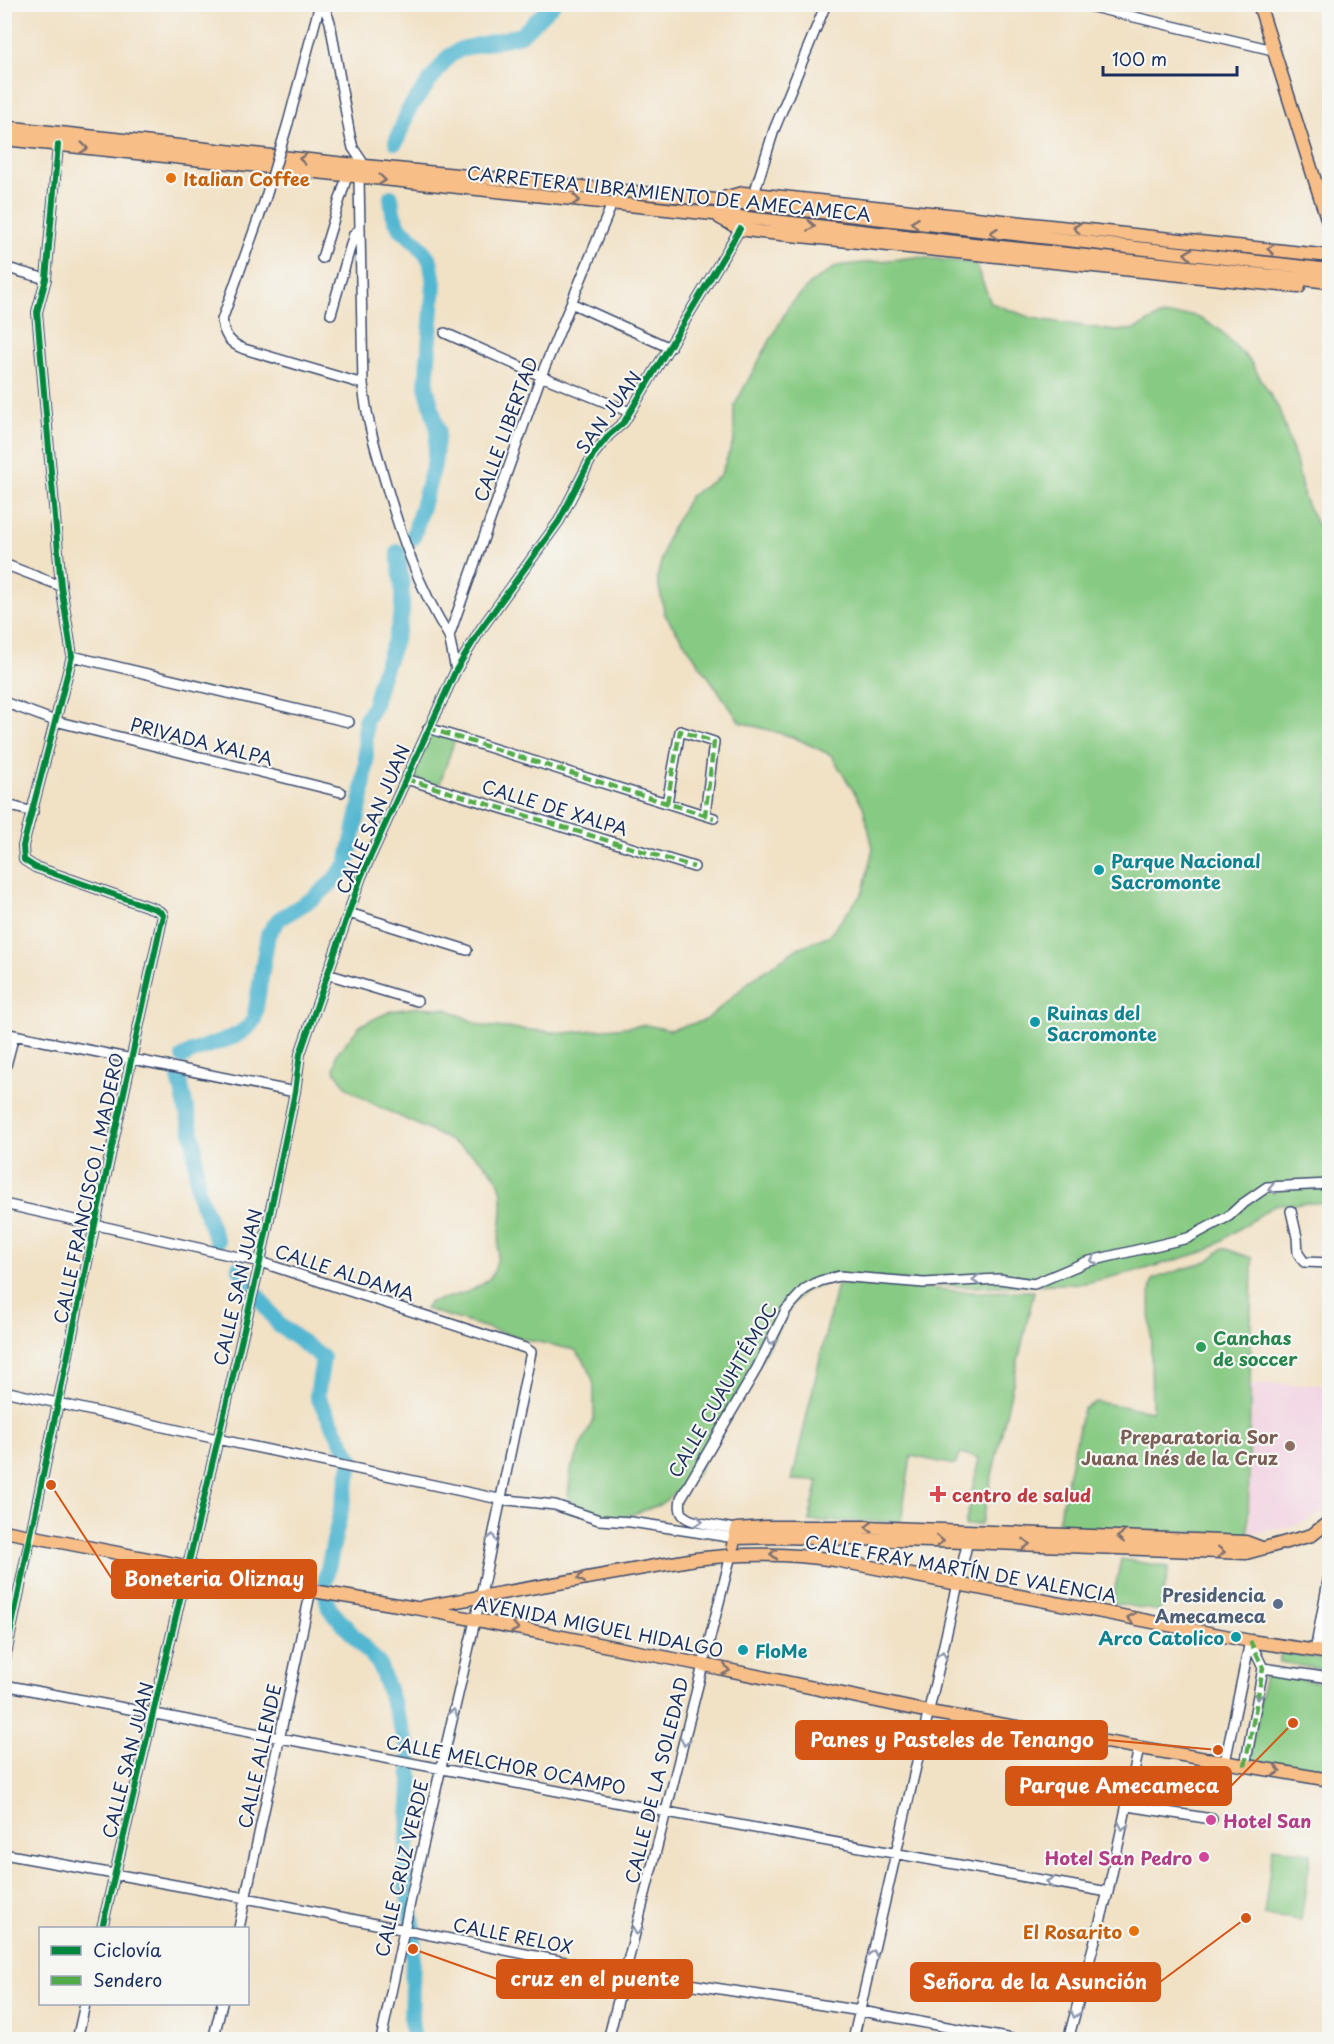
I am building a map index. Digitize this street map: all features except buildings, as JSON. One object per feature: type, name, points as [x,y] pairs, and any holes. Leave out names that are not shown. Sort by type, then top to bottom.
[{"type":"main road","points":[[1259,4],[1329,228]]},
{"type":"main road","name":"CARRETERA LIBRAMIENTO DE AMECAMECA","points":[[4,128],[716,200],[1329,270]]},
{"type":"main road","name":"CARRETERA LIBRAMIENTO DE AMECAMECA","points":[[4,140],[713,214],[1329,282]]},
{"type":"main road","points":[[716,200],[743,193],[754,194],[1329,256]]},
{"type":"main road","points":[[713,214],[741,229],[760,232],[1329,290]]},
{"type":"main road","name":"CALLE CUAUHTÉMOC","points":[[736,1534],[803,1527],[904,1534],[1157,1544],[1246,1553],[1312,1535],[1329,1521]]},
{"type":"main road","name":"AVENIDA MIGUEL HIDALGO","points":[[4,1531],[315,1591],[416,1608],[929,1712],[1329,1780]]},
{"type":"main road","name":"CALLE DE LA SOLEDAD","points":[[731,1555],[736,1534]]},
{"type":"main road","name":"CALLE FRAY MARTÍN DE VALENCIA","points":[[416,1608],[695,1558],[731,1555],[808,1556],[959,1583],[1250,1641],[1329,1653]]},
{"type":"street","points":[[322,4],[265,200],[222,320],[223,333],[233,344],[244,349],[363,384]]},
{"type":"street","points":[[322,4],[330,22],[353,148],[365,166]]},
{"type":"street","points":[[754,194],[774,130],[826,4]]},
{"type":"street","points":[[1080,4],[1274,50]]},
{"type":"street","points":[[4,804],[33,812],[72,656],[61,586],[37,312],[46,279],[58,145]]},
{"type":"street","points":[[353,177],[360,229],[363,384],[366,414],[389,497],[424,591],[433,611],[449,636],[456,670]]},
{"type":"street","points":[[322,258],[353,177]]},
{"type":"street","name":"CALLE LIBERTAD","points":[[449,636],[541,376],[612,204]]},
{"type":"street","points":[[331,314],[354,234],[360,229]]},
{"type":"street","name":"SAN JUAN","points":[[456,670],[481,629],[560,521],[593,455],[609,435],[624,422],[741,229]]},
{"type":"street","points":[[4,267],[46,279]]},
{"type":"street","points":[[571,303],[670,348]]},
{"type":"street","points":[[445,333],[541,376],[630,412]]},
{"type":"street","points":[[4,564],[61,586]]},
{"type":"street","points":[[72,656],[349,722]]},
{"type":"street","name":"CALLE SAN JUAN","points":[[102,1927],[260,1262],[295,1092],[300,1054],[361,877],[456,670]]},
{"type":"street","name":"PRIVADA XALPA","points":[[4,702],[55,721],[341,792]]},
{"type":"street","points":[[428,728],[709,816],[714,742],[680,731],[668,803]]},
{"type":"street","name":"CALLE DE XALPA","points":[[406,779],[694,867]]},
{"type":"street","name":"CALLE FRANCISCO I. MADERO","points":[[4,1664],[162,913],[35,867],[24,860],[23,846],[33,812]]},
{"type":"street","points":[[349,912],[467,950]]},
{"type":"street","points":[[327,974],[417,1001]]},
{"type":"street","points":[[4,1073],[9,1034],[295,1092]]},
{"type":"street","name":"CALLE CUAUHTÉMOC","points":[[736,1534],[688,1519],[679,1505],[758,1368],[786,1310],[805,1289],[820,1281],[839,1276],[924,1283],[999,1279],[1034,1284],[1086,1262],[1188,1238],[1229,1216],[1241,1204],[1268,1188],[1329,1185]]},
{"type":"street","name":"CALLE ALDAMA","points":[[4,1204],[260,1262],[525,1348],[531,1352]]},
{"type":"street","points":[[1291,1211],[1298,1237],[1298,1253],[1304,1262],[1329,1263]]},
{"type":"street","name":"CALLE CRUZ VERDE","points":[[381,2040],[409,1931],[407,1918],[412,1893],[481,1595],[531,1352]]},
{"type":"street","name":"CALLE CUAUHTÉMOC","points":[[4,1391],[500,1499],[555,1505],[598,1520],[736,1534]]},
{"type":"street","points":[[853,2040],[969,1536]]},
{"type":"street","name":"CALLE DE LA SOLEDAD","points":[[608,2040],[731,1555]]},
{"type":"street","points":[[1315,1651],[1329,1570]]},
{"type":"street","name":"CALLE ALLENDE","points":[[239,1927],[280,1738],[315,1591]]},
{"type":"street","points":[[1245,1766],[1263,1668],[1250,1641]]},
{"type":"street","points":[[1225,1762],[1250,1641]]},
{"type":"street","points":[[1263,1668],[1329,1678]]},
{"type":"street","name":"CALLE MELCHOR OCAMPO","points":[[4,1685],[896,1855],[1108,1892]]},
{"type":"street","points":[[1068,2040],[1108,1892],[1139,1748]]},
{"type":"street","points":[[1128,1806],[1212,1819]]},
{"type":"street","name":"CALLE RELOX","points":[[4,1854],[246,1898],[626,1974],[861,2011],[1017,2040]]},
{"type":"street","points":[[77,2040],[85,2005]]},
{"type":"street","points":[[213,2040],[222,2005]]},
{"type":"shaded area","name":"Preparatoria Sor Juana Inés de la Cruz","points":[[1252,1384],[1329,1385],[1330,1507],[1323,1513],[1291,1527],[1250,1533]]},
{"type":"green space","name":"Parque Nacional Sacromonte","points":[[916,257],[975,263],[991,303],[1032,318],[1115,331],[1136,329],[1159,316],[1194,315],[1219,329],[1250,361],[1279,409],[1296,461],[1304,498],[1329,544],[1329,1202],[1275,1205],[1206,1251],[1086,1283],[965,1287],[885,1278],[837,1280],[804,1291],[792,1305],[696,1475],[659,1505],[625,1517],[597,1518],[568,1498],[571,1469],[594,1418],[594,1385],[588,1367],[575,1350],[524,1339],[425,1309],[430,1302],[480,1286],[494,1271],[502,1201],[501,1189],[493,1173],[478,1158],[457,1145],[385,1110],[348,1088],[334,1070],[337,1053],[361,1025],[391,1011],[419,1007],[447,1009],[482,1026],[565,1033],[646,1025],[670,1030],[706,1020],[750,981],[798,948],[830,935],[863,892],[873,848],[863,806],[831,755],[793,737],[740,722],[665,615],[657,578],[667,538],[690,496],[720,476],[734,440],[734,406],[789,306],[811,283],[837,266]]},
{"type":"green space","points":[[432,732],[455,739],[439,786],[410,778]]},
{"type":"green space","name":"Canchas de soccer","points":[[1223,1248],[1252,1258],[1248,1535],[1057,1527],[1083,1409],[1096,1402],[1152,1411],[1150,1291],[1153,1279],[1208,1261]]},
{"type":"green space","points":[[837,1284],[894,1284],[965,1292],[1034,1291],[981,1524],[965,1526],[979,1458],[961,1453],[955,1465],[911,1456],[901,1522],[809,1521],[818,1481],[792,1480]]},
{"type":"green space","points":[[1121,1559],[1169,1567],[1160,1611],[1112,1603]]},
{"type":"green space","points":[[1282,1652],[1329,1660],[1329,1671],[1280,1662]]},
{"type":"green space","points":[[1265,1673],[1329,1684],[1329,1775],[1249,1762]]},
{"type":"green space","points":[[1273,1847],[1311,1853],[1301,1920],[1264,1915]]},
{"type":"waterway","points":[[396,142],[409,109],[448,57],[461,49],[521,35],[553,4]]},
{"type":"waterway","points":[[391,197],[393,213],[399,227],[417,243],[430,260],[434,283],[426,386],[438,431],[434,465],[413,538]]},
{"type":"waterway","points":[[183,1057],[230,1038],[247,1028],[254,1020],[268,934],[279,919],[314,898],[347,864],[362,797],[366,762],[365,720],[373,708],[402,612],[398,552]]},
{"type":"waterway","points":[[179,1078],[194,1141],[198,1192],[217,1242]]},
{"type":"waterway","points":[[239,1267],[248,1282]]},
{"type":"waterway","points":[[258,1296],[279,1325],[323,1358],[317,1396],[352,1460],[324,1586],[329,1608],[379,1664],[410,1753],[411,1786],[405,1881],[414,1928],[411,2018],[413,2040]]},
{"type":"marked path","points":[[428,728],[714,818]]},
{"type":"marked path","points":[[667,803],[680,731],[714,742],[705,815]]},
{"type":"marked path","points":[[406,779],[694,867]]},
{"type":"marked path","points":[[1245,1766],[1263,1668],[1250,1641]]},
{"type":"cycle path","points":[[4,1664],[95,1224],[163,915],[155,909],[35,867],[24,860],[23,846],[72,656],[61,586],[37,312],[46,279],[58,145]]},
{"type":"cycle path","points":[[102,1927],[260,1262],[295,1092],[300,1054],[361,877],[456,670],[481,629],[559,521],[593,455],[609,435],[624,422],[740,229]]},
{"type":"place","name":"Italian Coffee","points":[[171,178]]},
{"type":"place","name":"Parque Nacional Sacromonte","points":[[1099,870]]},
{"type":"place","name":"Ruinas del Sacromonte","points":[[1035,1022]]},
{"type":"place","name":"Canchas de soccer","points":[[1201,1347]]},
{"type":"place","name":"Preparatoria Sor Juana Inés de la Cruz","points":[[1290,1446]]},
{"type":"place","name":"Boneteria Oliznay","points":[[51,1485]]},
{"type":"place","name":"centro de salud","points":[[938,1494]]},
{"type":"place","name":"Presidencia Amecameca","points":[[1278,1604]]},
{"type":"place","name":"Arco Catolico","points":[[1236,1637]]},
{"type":"place","name":"FloMe","points":[[743,1650]]},
{"type":"place","name":"Parque Amecameca","points":[[1293,1723]]},
{"type":"place","name":"Panes y Pasteles de Tenango","points":[[1218,1750]]},
{"type":"place","name":"Hotel San","points":[[1211,1820]]},
{"type":"place","name":"Hotel San Pedro","points":[[1204,1857]]},
{"type":"place","name":"Señora de la Asunción","points":[[1246,1918]]},
{"type":"place","name":"El Rosarito","points":[[1134,1931]]},
{"type":"place","name":"cruz en el puente","points":[[413,1949]]}]
